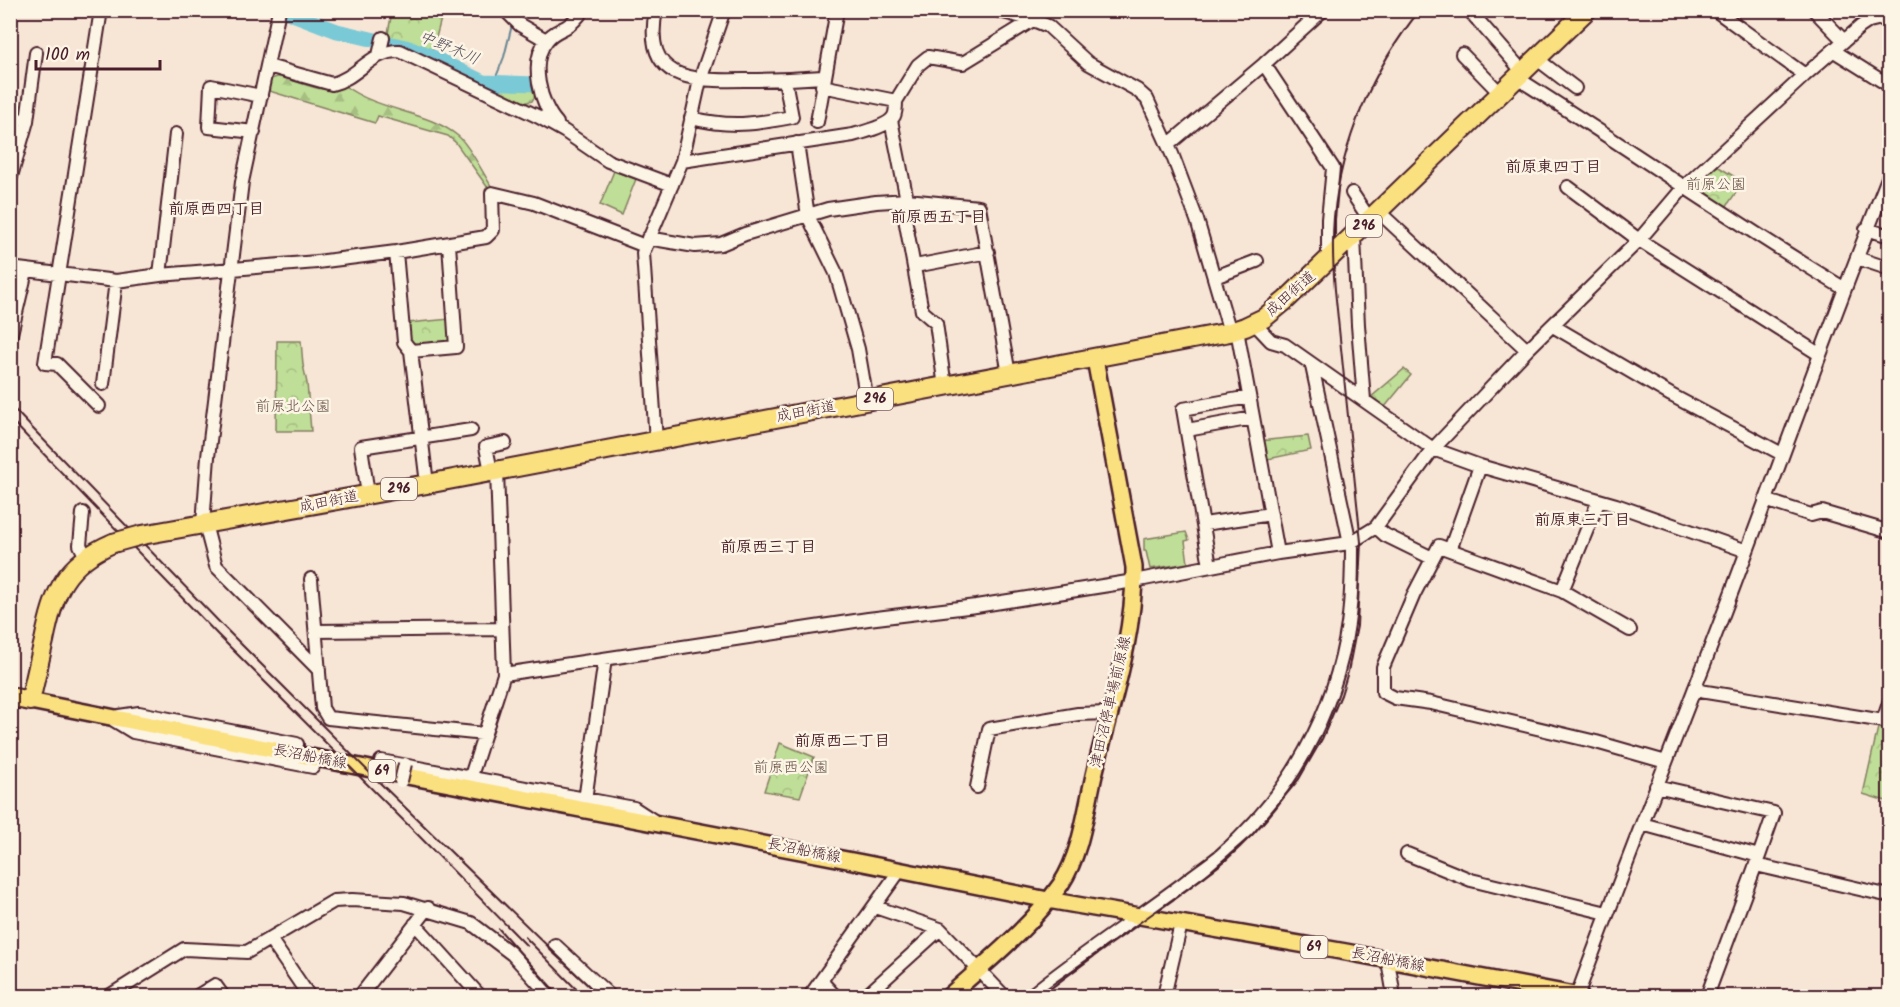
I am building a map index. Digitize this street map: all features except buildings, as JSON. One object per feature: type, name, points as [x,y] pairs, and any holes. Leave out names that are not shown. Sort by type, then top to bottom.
[{"type":"highway","name":"成田街道","points":[[30,701],[52,603],[68,573],[86,557],[113,543],[142,535],[1095,359],[1240,328],[1274,310],[1328,261],[1587,10]]},
{"type":"highway","points":[[10,697],[30,701]]},
{"type":"main road","name":"津田沼停車場前原線","points":[[949,996],[1048,900],[1062,882],[1074,854],[1109,713],[1130,618],[1134,581],[1129,536],[1095,359]]},
{"type":"main road","name":"長沼船橋線","points":[[30,701],[1048,900],[1578,996]]},
{"type":"street","points":[[99,406],[57,364],[45,363],[101,10]]},
{"type":"street","points":[[505,10],[519,25],[546,40]]},
{"type":"street","points":[[523,109],[533,108],[538,104],[540,58],[546,40],[568,26],[583,10]]},
{"type":"street","points":[[656,10],[653,38],[659,57],[669,69],[687,77],[700,80],[823,82],[896,101]]},
{"type":"street","points":[[656,441],[642,262],[647,242],[682,161],[700,80],[724,10]]},
{"type":"street","points":[[817,122],[837,10]]},
{"type":"street","points":[[996,10],[1048,26],[1088,63],[1137,90],[1147,99],[1168,145],[1197,220],[1215,277],[1240,328],[1253,418],[1278,553]]},
{"type":"street","points":[[1168,145],[1264,64],[1323,10]]},
{"type":"street","points":[[1469,10],[1520,75],[1684,187],[1845,289]]},
{"type":"street","points":[[1814,10],[1844,41]]},
{"type":"street","points":[[1721,12],[1805,75]]},
{"type":"street","points":[[278,13],[242,182],[208,458],[204,524],[216,566],[319,670]]},
{"type":"street","points":[[504,674],[1134,581],[1278,553],[1351,543],[1376,527],[1433,449],[1527,350],[1639,240],[1684,187],[1844,41],[1869,21],[1890,16]]},
{"type":"street","points":[[682,161],[853,135],[871,130],[891,120],[895,114],[896,101],[918,65],[928,57],[963,63],[1033,20]]},
{"type":"street","points":[[267,66],[332,84],[342,80],[381,46],[386,52],[400,51],[449,68],[559,127],[608,161],[672,185]]},
{"type":"street","points":[[1834,51],[1890,86]]},
{"type":"street","points":[[10,180],[27,121],[36,53]]},
{"type":"street","points":[[1462,54],[1501,94]]},
{"type":"street","points":[[1537,59],[1575,88]]},
{"type":"street","points":[[1264,64],[1333,168],[1328,219],[1328,261]]},
{"type":"street","points":[[692,118],[717,125],[750,125],[792,117],[785,80]]},
{"type":"street","points":[[254,132],[209,127],[211,86],[261,96]]},
{"type":"street","points":[[539,87],[545,107],[559,127]]},
{"type":"street","points":[[10,117],[27,121]]},
{"type":"street","points":[[891,120],[906,200]]},
{"type":"street","points":[[160,275],[176,134]]},
{"type":"street","points":[[797,143],[808,216],[837,273],[858,349],[867,401]]},
{"type":"street","points":[[1578,996],[1607,913],[1747,551],[1866,229],[1890,173]]},
{"type":"street","points":[[1568,187],[1639,240],[1820,354]]},
{"type":"street","points":[[10,268],[116,281],[160,275],[317,262],[449,244],[486,237],[493,230],[492,193],[534,202],[647,242],[695,246],[721,244],[745,234],[838,206],[906,200],[979,207],[1009,374]]},
{"type":"street","points":[[1352,193],[1374,216],[1527,350]]},
{"type":"street","points":[[904,213],[922,311],[936,323],[945,387]]},
{"type":"street","points":[[1866,229],[1890,236]]},
{"type":"street","points":[[1354,236],[1364,400]]},
{"type":"street","points":[[411,351],[456,347],[449,244]]},
{"type":"street","points":[[396,252],[404,342],[411,351],[427,484]]},
{"type":"street","points":[[915,266],[988,252]]},
{"type":"street","points":[[1857,258],[1890,269]]},
{"type":"street","points":[[1215,277],[1257,261]]},
{"type":"street","points":[[10,338],[26,271]]},
{"type":"street","points":[[103,384],[116,281]]},
{"type":"street","points":[[1553,326],[1680,400],[1782,453]]},
{"type":"street","points":[[1240,328],[1285,345],[1433,449],[1480,466],[1599,500],[1747,551]]},
{"type":"street","points":[[1030,996],[1220,855],[1269,807],[1296,769],[1324,711],[1336,676],[1348,626],[1352,588],[1351,543],[1312,366]]},
{"type":"street","points":[[1210,566],[1183,409],[1250,397]]},
{"type":"street","points":[[1187,430],[1253,418]]},
{"type":"street","points":[[368,494],[361,447],[471,430]]},
{"type":"street","points":[[471,776],[504,674],[494,471],[486,447],[505,443]]},
{"type":"street","points":[[1449,550],[1480,466]]},
{"type":"street","points":[[1562,591],[1599,500]]},
{"type":"street","points":[[1765,500],[1811,515],[1822,512],[1890,532]]},
{"type":"street","points":[[83,513],[80,545],[86,557]]},
{"type":"street","points":[[1204,524],[1271,514]]},
{"type":"street","points":[[1376,527],[1385,535],[1432,558]]},
{"type":"street","points":[[1630,630],[1562,591],[1439,546],[1414,594],[1383,667],[1383,692],[1395,698],[1462,710],[1596,742],[1666,762]]},
{"type":"street","points":[[311,579],[322,708],[328,718],[484,734]]},
{"type":"street","points":[[316,631],[502,629]]},
{"type":"street","points":[[585,800],[605,659]]},
{"type":"street","points":[[1694,690],[1886,722],[1890,700]]},
{"type":"street","points":[[109,717],[139,713],[297,744],[295,756]]},
{"type":"street","points":[[977,787],[989,729],[1078,714],[1109,713]]},
{"type":"street","points":[[109,717],[133,732],[295,756],[313,767]]},
{"type":"street","points":[[381,760],[634,808],[655,822]]},
{"type":"street","points":[[405,764],[401,781],[625,825],[636,826],[655,822]]},
{"type":"street","points":[[1656,786],[1774,813],[1707,996]]},
{"type":"street","points":[[1642,824],[1757,860],[1890,896]]},
{"type":"street","points":[[1407,854],[1480,883],[1607,913]]},
{"type":"street","points":[[810,996],[900,870]]},
{"type":"street","points":[[109,996],[184,949],[247,952],[334,901],[377,900],[428,908],[471,923],[512,954],[550,996]]},
{"type":"street","points":[[875,907],[940,929],[1004,996]]},
{"type":"street","points":[[360,996],[428,908]]},
{"type":"street","points":[[415,924],[480,996]]},
{"type":"street","points":[[1164,996],[1181,924]]},
{"type":"street","points":[[866,996],[940,929]]},
{"type":"street","points":[[270,939],[309,996]]},
{"type":"street","points":[[555,945],[610,996]]},
{"type":"street","points":[[1388,961],[1394,996]]},
{"type":"street","points":[[821,981],[835,996]]},
{"type":"street","points":[[197,996],[215,985],[223,996]]},
{"type":"green space","points":[[392,11],[443,11],[432,53],[414,45],[387,39]]},
{"type":"green space","points":[[280,76],[321,89],[338,89],[345,86],[372,101],[446,128],[458,136],[467,147],[493,189],[488,188],[456,143],[448,136],[378,116],[375,123],[266,90],[268,80]]},
{"type":"green space","points":[[482,84],[537,86],[532,101],[523,103]]},
{"type":"green space","name":"前原公園","points":[[1714,164],[1743,182],[1724,210],[1688,188]]},
{"type":"green space","points":[[614,171],[636,179],[622,215],[600,205]]},
{"type":"green space","points":[[450,319],[452,339],[448,344],[416,346],[410,340],[408,323]]},
{"type":"green space","name":"前原北公園","points":[[277,341],[301,341],[311,431],[276,431]]},
{"type":"green space","points":[[1404,369],[1411,375],[1384,408],[1370,398]]},
{"type":"green space","points":[[1308,436],[1311,450],[1263,460],[1259,441]]},
{"type":"green space","points":[[1186,532],[1189,540],[1185,541],[1188,563],[1150,569],[1146,551],[1144,551],[1144,539]]},
{"type":"green space","points":[[1879,723],[1889,724],[1890,784],[1886,801],[1863,794]]},
{"type":"green space","name":"前原西公園","points":[[780,743],[814,757],[800,797],[764,791]]},
{"type":"waterway","name":"中野木川","points":[[282,10],[337,31],[424,53],[483,82],[536,84]]},
{"type":"waterway","points":[[494,82],[504,57],[512,25]]},
{"type":"railway","points":[[1036,996],[1204,877],[1252,835],[1299,779],[1322,739],[1341,695],[1357,626],[1361,542],[1335,290],[1334,217],[1344,161],[1362,107],[1388,56],[1420,10]]},
{"type":"railway","points":[[10,405],[225,628],[599,996]]},
{"type":"railway","points":[[10,419],[218,635],[527,946]]},
{"type":"railway","points":[[499,929],[558,996]]},
{"type":"railway","points":[[525,937],[583,996]]},
{"type":"district","name":"前原東四丁目","points":[[1553,167]]},
{"type":"district","name":"前原西四丁目","points":[[216,209]]},
{"type":"district","name":"前原西五丁目","points":[[938,217]]},
{"type":"district","name":"前原東三丁目","points":[[1582,520]]},
{"type":"district","name":"前原西三丁目","points":[[768,547]]},
{"type":"district","name":"前原西二丁目","points":[[842,741]]}]
